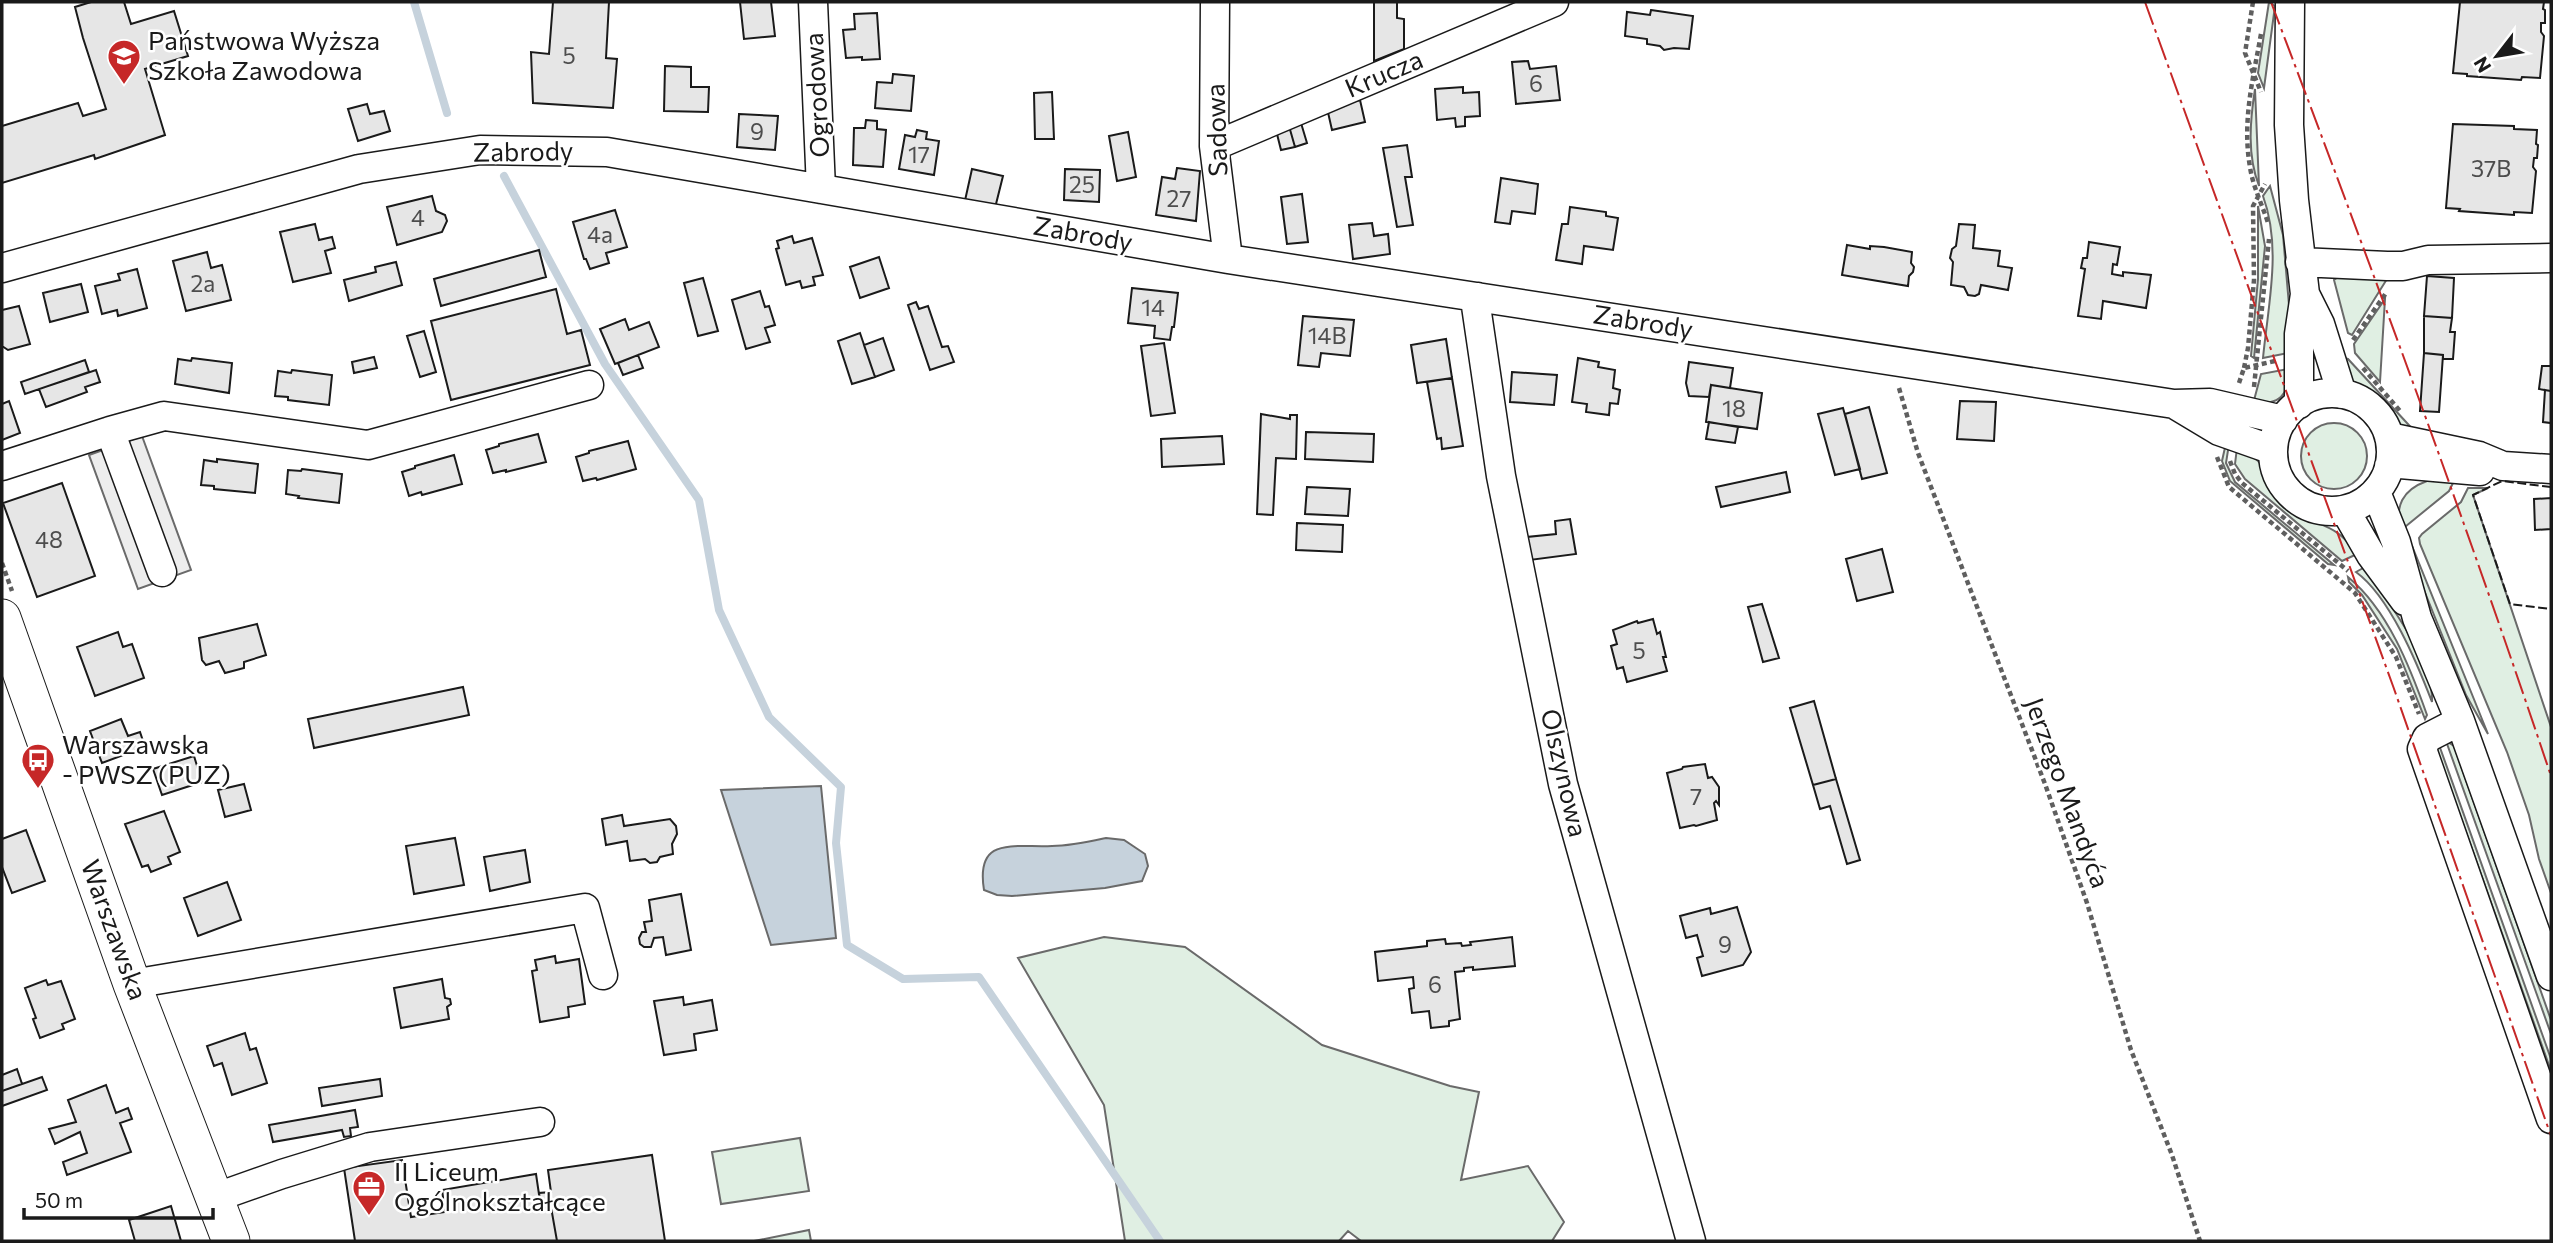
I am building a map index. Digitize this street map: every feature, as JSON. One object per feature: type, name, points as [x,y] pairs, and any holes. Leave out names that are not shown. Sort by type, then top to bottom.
[{"type":"main road","name":"Warszawska","points":[[2,618],[132,984],[231,1241]]},
{"type":"street","name":"Ogrodowa","points":[[813,2],[821,189]]},
{"type":"street","name":"Sadowa","points":[[1215,2],[1214,146],[1228,259]]},
{"type":"street","name":"Krucza","points":[[1214,146],[1554,2]]},
{"type":"street","points":[[2290,2],[2289,125],[2305,294],[2291,412]]},
{"type":"street","name":"Zabrody","points":[[2,268],[359,170],[480,150],[607,152],[1228,259],[2174,404],[2210,403],[2291,412]]},
{"type":"street","points":[[2300,262],[2387,267],[2428,260],[2551,258]]},
{"type":"street","points":[[2305,294],[2320,324],[2342,394]]},
{"type":"street","name":"Olszynowa","points":[[1477,297],[1476,306],[1502,476],[1563,784],[1691,1241]]},
{"type":"street","points":[[2,466],[164,416],[368,445],[589,385]]},
{"type":"street","points":[[2399,429],[2384,480],[2376,492],[2357,506],[2345,510],[2327,511],[2310,507],[2294,498],[2275,468],[2273,450],[2278,429],[2291,412],[2312,397],[2327,394],[2342,394],[2358,399],[2372,409],[2383,422],[2503,466]]},
{"type":"street","name":"Zabrody","points":[[2174,404],[2219,431],[2273,450]]},
{"type":"street","points":[[110,431],[162,572]]},
{"type":"street","points":[[2389,466],[2400,464],[2479,471],[2503,466],[2551,469]]},
{"type":"street","points":[[2376,492],[2396,542],[2417,618],[2460,721],[2551,976]]},
{"type":"street","points":[[2345,510],[2371,555],[2417,618]]},
{"type":"street","points":[[2460,721],[2427,738],[2422,749],[2551,1119]]},
{"type":"street","points":[[132,984],[585,908],[603,975]]},
{"type":"street","points":[[214,1198],[370,1147],[540,1122]]},
{"type":"path","points":[[2253,2],[2245,52],[2261,89],[2261,102]]},
{"type":"path","points":[[2236,389],[2244,368],[2254,280],[2253,206],[2265,185],[2264,171]]},
{"type":"path","points":[[2347,349],[2392,285]]},
{"type":"path","points":[[2355,359],[2399,429]]},
{"type":"path","name":"Jerzego Mandyća","points":[[1890,360],[1918,453],[2087,903],[2131,1050],[2172,1155],[2200,1241]]},
{"type":"path","points":[[2244,368],[2281,360]]},
{"type":"green space","points":[[2269,2],[2275,6],[2264,88],[2258,73]]},
{"type":"green space","points":[[2255,89],[2259,186],[2251,138]]},
{"type":"green space","points":[[2270,186],[2283,235],[2293,352],[2263,358],[2273,256],[2269,216],[2263,196]]},
{"type":"green space","points":[[2258,206],[2265,246],[2254,358],[2251,356],[2258,279]]},
{"type":"green space","points":[[2338,277],[2387,279],[2352,335],[2348,333],[2334,280]]},
{"type":"green space","points":[[2385,299],[2380,382],[2355,353],[2354,344]]},
{"type":"green space","points":[[2344,358],[2348,359],[2418,435],[2400,429],[2380,404],[2354,385],[2349,379]]},
{"type":"green space","points":[[2294,368],[2282,396],[2271,402],[2253,404],[2261,374]]},
{"type":"green space","points":[[2334,423],[2347,426],[2357,433],[2364,443],[2367,456],[2364,469],[2357,479],[2347,486],[2334,489],[2321,486],[2311,479],[2304,469],[2301,456],[2304,443],[2311,433],[2321,426]]},
{"type":"green space","points":[[2226,443],[2229,444],[2226,463],[2235,482],[2334,565],[2328,564],[2230,481],[2222,461]]},
{"type":"green space","points":[[2237,448],[2260,463],[2286,505],[2305,518],[2340,535],[2357,554],[2342,561],[2245,479],[2235,464]]},
{"type":"green space","points":[[2427,481],[2454,481],[2449,491],[2400,531],[2402,500],[2412,489]]},
{"type":"green space","points":[[2468,488],[2488,488],[2473,495],[2551,727],[2551,893],[2539,859],[2529,815],[2507,752],[2420,544],[2419,538],[2422,534],[2461,502]]},
{"type":"green space","points":[[2410,545],[2488,734],[2466,695],[2418,575]]},
{"type":"green space","points":[[2365,567],[2417,650],[2431,686],[2432,702],[2391,614],[2380,597],[2356,572]]},
{"type":"green space","points":[[2348,577],[2375,606],[2396,640],[2427,715],[2425,719],[2397,649]]},
{"type":"green space","points":[[2446,741],[2454,746],[2551,1020],[2551,1034]]},
{"type":"green space","points":[[2438,742],[2551,1059],[2551,1071],[2435,745]]},
{"type":"green space","points":[[1104,937],[1185,947],[1322,1045],[1450,1086],[1479,1092],[1461,1180],[1528,1166],[1564,1222],[1552,1241],[1361,1241],[1348,1231],[1339,1241],[1125,1241],[1104,1105],[1018,958]]},
{"type":"green space","points":[[800,1138],[809,1191],[721,1204],[712,1152]]},
{"type":"green space","points":[[809,1230],[811,1241],[754,1241]]},
{"type":"shaded area","points":[[142,436],[191,570],[138,589],[89,455]]},
{"type":"shaded area","points":[[821,786],[836,938],[771,945],[721,790]]},
{"type":"shaded area","points":[[1106,838],[1124,840],[1145,854],[1148,866],[1142,881],[1105,888],[1012,896],[997,895],[984,890],[983,872],[986,860],[992,852],[1001,848],[1066,845]]},
{"type":"building","name":"Państwowa Wyższa Szkoła Zawodowa","points":[[91,2],[124,2],[131,24],[174,11],[188,56],[145,69],[165,135],[95,159],[94,155],[2,183],[2,126],[78,103],[83,116],[106,109],[75,7]]},
{"type":"building","points":[[553,2],[609,2],[606,58],[617,59],[613,108],[533,103],[531,52],[549,54]]},
{"type":"building","points":[[740,2],[771,2],[775,36],[744,39]]},
{"type":"building","points":[[1374,2],[1397,2],[1397,18],[1404,19],[1404,49],[1374,61]]},
{"type":"building","points":[[2460,2],[2544,2],[2545,23],[2541,23],[2544,36],[2540,78],[2522,77],[2521,80],[2453,73]]},
{"type":"building","points":[[1651,10],[1693,16],[1689,49],[1664,50],[1660,46],[1647,44],[1647,39],[1625,36],[1627,12],[1650,15]]},
{"type":"building","points":[[877,13],[880,59],[846,58],[843,30],[855,29],[854,14]]},
{"type":"building","points":[[1528,61],[1530,69],[1556,66],[1560,100],[1516,104],[1512,62]]},
{"type":"building","points":[[665,66],[691,67],[691,87],[709,87],[708,112],[664,111]]},
{"type":"building","points":[[893,74],[914,76],[911,111],[875,108],[877,82],[892,83]]},
{"type":"building","points":[[1463,87],[1463,93],[1479,92],[1480,116],[1465,117],[1465,126],[1456,127],[1455,118],[1437,120],[1435,89]]},
{"type":"building","points":[[1052,92],[1054,139],[1035,139],[1034,93]]},
{"type":"building","points":[[1360,100],[1365,122],[1332,130],[1327,108]]},
{"type":"building","points":[[367,104],[370,114],[384,111],[390,131],[358,141],[348,109]]},
{"type":"building","points":[[739,114],[778,116],[775,150],[737,147]]},
{"type":"building","points":[[866,120],[877,121],[877,129],[886,130],[883,167],[853,165],[854,128],[865,128]]},
{"type":"building","points":[[1301,123],[1307,143],[1295,147],[1289,126]]},
{"type":"building","points":[[2453,124],[2514,126],[2514,129],[2537,130],[2532,213],[2514,212],[2514,215],[2446,208]]},
{"type":"building","points":[[1289,126],[1295,147],[1281,150],[1276,130]]},
{"type":"building","points":[[917,130],[927,132],[926,139],[939,141],[934,175],[899,169],[905,135],[915,137]]},
{"type":"building","points":[[1128,132],[1136,177],[1117,181],[1109,136]]},
{"type":"building","points":[[1407,145],[1412,177],[1405,177],[1413,225],[1397,227],[1383,148]]},
{"type":"building","points":[[1177,168],[1200,171],[1196,221],[1156,215],[1162,177],[1175,179]]},
{"type":"building","points":[[972,169],[1003,176],[994,212],[964,205]]},
{"type":"building","points":[[1065,169],[1100,170],[1099,202],[1064,200]]},
{"type":"building","points":[[1501,178],[1538,184],[1535,214],[1512,211],[1510,224],[1495,222]]},
{"type":"building","points":[[1302,194],[1308,242],[1287,244],[1281,197]]},
{"type":"building","points":[[432,196],[436,211],[445,215],[447,221],[442,232],[397,245],[387,207]]},
{"type":"building","points":[[1570,207],[1606,212],[1606,216],[1618,218],[1613,250],[1584,246],[1582,264],[1556,260],[1562,224],[1568,224]]},
{"type":"building","points":[[615,210],[627,247],[606,253],[609,263],[590,269],[584,259],[573,222]]},
{"type":"building","points":[[1372,223],[1374,236],[1388,234],[1390,254],[1353,259],[1349,225]]},
{"type":"building","points":[[315,224],[319,240],[332,237],[335,248],[325,251],[331,273],[293,282],[280,232]]},
{"type":"building","points":[[1959,224],[1975,225],[1973,248],[2000,251],[1998,266],[2012,268],[2008,290],[1981,285],[1979,294],[1975,296],[1968,295],[1964,287],[1951,285],[1953,262],[1950,258],[1952,249],[1956,246]]},
{"type":"building","points":[[792,236],[794,243],[812,238],[823,275],[813,277],[815,285],[802,288],[800,281],[786,285],[776,249],[779,248],[777,241]]},
{"type":"building","points":[[2089,242],[2120,247],[2117,265],[2113,264],[2112,274],[2123,276],[2123,272],[2151,275],[2146,308],[2103,301],[2101,319],[2078,316],[2085,269],[2081,268],[2083,258],[2087,258]]},
{"type":"building","points":[[1847,245],[1912,252],[1911,263],[1914,267],[1908,286],[1842,275]]},
{"type":"building","points":[[539,250],[546,277],[441,306],[434,279]]},
{"type":"building","points":[[207,252],[211,268],[222,265],[231,300],[186,311],[173,261]]},
{"type":"building","points":[[879,257],[889,288],[860,298],[850,267]]},
{"type":"building","points":[[396,262],[402,285],[349,301],[344,280],[376,272],[375,267]]},
{"type":"building","points":[[137,269],[147,308],[118,316],[117,310],[102,314],[95,286],[120,280],[118,274]]},
{"type":"building","points":[[2427,276],[2454,278],[2452,318],[2424,316]]},
{"type":"building","points":[[703,278],[718,331],[698,336],[684,283]]},
{"type":"building","points":[[81,284],[88,312],[50,322],[43,293]]},
{"type":"building","points":[[1132,288],[1178,293],[1170,340],[1154,338],[1155,326],[1128,323]]},
{"type":"building","points":[[556,289],[567,334],[581,330],[590,365],[451,400],[431,321]]},
{"type":"building","points":[[760,291],[765,307],[769,306],[775,325],[765,328],[770,342],[746,349],[732,300]]},
{"type":"building","points":[[916,302],[919,309],[928,306],[942,347],[948,346],[954,362],[930,370],[908,305]]},
{"type":"building","points":[[19,306],[30,344],[8,350],[2,346],[2,310]]},
{"type":"building","points":[[1303,316],[1354,320],[1350,356],[1321,353],[1319,367],[1298,365]]},
{"type":"building","points":[[2424,316],[2452,318],[2450,332],[2455,332],[2453,359],[2424,353]]},
{"type":"building","points":[[625,319],[629,330],[649,322],[659,347],[615,364],[600,329]]},
{"type":"building","points":[[424,331],[436,372],[420,377],[407,336]]},
{"type":"building","points":[[860,333],[875,377],[852,384],[838,341]]},
{"type":"building","points":[[883,338],[894,370],[875,377],[864,345]]},
{"type":"building","points":[[1446,339],[1452,378],[1417,383],[1411,345]]},
{"type":"building","points":[[1164,343],[1175,413],[1151,416],[1141,346]]},
{"type":"building","points":[[2424,353],[2443,355],[2439,412],[2420,411]]},
{"type":"building","points":[[638,355],[643,368],[623,375],[618,363]]},
{"type":"building","points":[[374,357],[377,368],[354,373],[352,362]]},
{"type":"building","points":[[192,358],[232,363],[229,393],[175,384],[178,359],[191,361]]},
{"type":"building","points":[[1578,358],[1599,362],[1598,367],[1615,370],[1613,388],[1620,390],[1618,404],[1610,403],[1609,415],[1586,412],[1587,404],[1572,402]]},
{"type":"building","points":[[85,360],[89,372],[25,394],[21,382]]},
{"type":"building","points":[[1689,362],[1733,368],[1730,388],[1711,385],[1709,397],[1689,396],[1686,383]]},
{"type":"building","points":[[2542,366],[2551,366],[2551,391],[2539,389]]},
{"type":"building","points":[[96,370],[100,382],[85,387],[87,392],[46,407],[39,389]]},
{"type":"building","points":[[292,370],[332,375],[329,405],[275,396],[278,371],[291,373]]},
{"type":"building","points":[[1512,372],[1557,375],[1554,405],[1510,402]]},
{"type":"building","points":[[1452,378],[1463,446],[1442,449],[1441,438],[1437,439],[1427,382]]},
{"type":"building","points":[[1711,385],[1762,393],[1757,429],[1706,422]]},
{"type":"building","points":[[2545,390],[2551,391],[2551,423],[2543,422]]},
{"type":"building","points":[[9,401],[20,433],[2,440],[2,404]]},
{"type":"building","points":[[1960,401],[1996,402],[1994,441],[1957,439]]},
{"type":"building","points":[[1869,407],[1887,473],[1862,479],[1845,414]]},
{"type":"building","points":[[1843,408],[1860,469],[1835,475],[1818,414]]},
{"type":"building","points":[[1261,414],[1290,419],[1290,415],[1297,415],[1296,459],[1276,458],[1273,515],[1257,514]]},
{"type":"building","points":[[1709,422],[1738,427],[1735,443],[1706,439]]},
{"type":"building","points":[[1306,432],[1374,434],[1373,462],[1305,459]]},
{"type":"building","points":[[538,434],[546,462],[493,473],[486,450]]},
{"type":"building","points":[[1222,436],[1224,464],[1162,467],[1161,439]]},
{"type":"building","points":[[628,441],[636,469],[597,480],[583,481],[576,457]]},
{"type":"building","points":[[454,455],[462,484],[409,496],[402,472]]},
{"type":"building","points":[[217,459],[258,464],[255,493],[201,485],[204,460],[217,462]]},
{"type":"building","points":[[288,470],[342,474],[339,503],[286,494]]},
{"type":"building","points":[[1786,472],[1790,492],[1721,507],[1716,487]]},
{"type":"building","points":[[62,483],[95,576],[37,597],[3,503]]},
{"type":"building","points":[[1307,487],[1350,489],[1348,516],[1305,514]]},
{"type":"building","points":[[2551,498],[2551,529],[2535,530],[2534,499]]},
{"type":"building","points":[[1570,519],[1576,554],[1530,560],[1527,537],[1556,534],[1555,521]]},
{"type":"building","points":[[1297,523],[1343,525],[1342,552],[1296,550]]},
{"type":"building","points":[[1882,549],[1893,592],[1857,601],[1846,559]]},
{"type":"building","points":[[1762,604],[1779,658],[1763,662],[1748,607]]},
{"type":"building","points":[[1653,619],[1657,634],[1660,632],[1667,671],[1627,682],[1623,667],[1617,669],[1611,646],[1617,644],[1613,630],[1637,621],[1638,623]]},
{"type":"building","points":[[257,624],[266,655],[244,662],[244,668],[225,673],[219,661],[206,665],[202,660],[199,638]]},
{"type":"building","points":[[118,632],[123,647],[132,644],[144,678],[95,696],[77,647]]},
{"type":"building","points":[[463,687],[469,715],[314,748],[308,719]]},
{"type":"building","points":[[1814,701],[1836,779],[1813,785],[1790,708]]},
{"type":"building","points":[[121,719],[128,736],[140,732],[145,747],[102,763],[90,731]]},
{"type":"building","points":[[194,756],[202,782],[162,795],[153,769]]},
{"type":"building","points":[[1705,764],[1708,778],[1712,777],[1719,787],[1719,805],[1716,801],[1714,803],[1717,820],[1680,828],[1667,773],[1683,767]]},
{"type":"building","points":[[1836,779],[1860,860],[1847,864],[1830,806],[1820,809],[1813,785]]},
{"type":"building","points":[[244,784],[251,810],[225,817],[218,790]]},
{"type":"building","points":[[164,811],[180,852],[168,857],[171,864],[151,872],[148,865],[142,867],[125,824]]},
{"type":"building","points":[[622,815],[624,826],[670,819],[676,826],[677,834],[672,844],[673,854],[660,857],[657,862],[650,863],[645,859],[630,861],[627,841],[606,845],[602,819]]},
{"type":"building","points":[[26,830],[45,881],[12,893],[2,867],[2,839]]},
{"type":"building","points":[[455,838],[464,885],[414,894],[406,846]]},
{"type":"building","points":[[525,850],[530,882],[490,891],[484,857]]},
{"type":"building","points":[[227,882],[241,920],[198,936],[184,898]]},
{"type":"building","points":[[681,894],[691,950],[666,955],[663,937],[654,938],[651,947],[640,944],[642,932],[646,932],[644,922],[652,921],[649,900]]},
{"type":"building","points":[[1737,907],[1751,952],[1743,965],[1702,976],[1697,958],[1703,956],[1697,935],[1686,938],[1680,916],[1710,908],[1711,914]]},
{"type":"building","points":[[1512,937],[1515,966],[1473,970],[1473,967],[1455,972],[1460,1019],[1449,1021],[1449,1026],[1431,1028],[1429,1011],[1412,1013],[1409,989],[1414,988],[1413,977],[1378,981],[1375,952],[1427,946],[1427,941],[1445,939],[1446,944],[1461,943],[1462,946],[1471,945],[1470,942]]},
{"type":"building","points":[[555,956],[556,963],[579,959],[585,1004],[568,1007],[569,1017],[540,1022],[532,971],[537,970],[535,960]]},
{"type":"building","points":[[442,979],[445,998],[450,999],[451,1004],[447,1007],[449,1019],[401,1028],[394,988]]},
{"type":"building","points":[[46,980],[48,985],[61,981],[75,1019],[62,1024],[64,1029],[40,1038],[25,988]]},
{"type":"building","points":[[683,997],[684,1005],[712,1000],[717,1030],[694,1034],[696,1050],[664,1055],[654,1001]]},
{"type":"building","points":[[245,1033],[250,1050],[256,1048],[267,1083],[232,1095],[222,1063],[214,1066],[207,1046]]},
{"type":"building","points":[[17,1069],[22,1084],[2,1091],[2,1075]]},
{"type":"building","points":[[42,1077],[47,1090],[2,1106],[2,1091]]},
{"type":"building","points":[[380,1079],[382,1096],[322,1106],[319,1088]]},
{"type":"building","points":[[106,1085],[116,1113],[128,1108],[132,1119],[120,1123],[131,1152],[67,1175],[63,1162],[87,1153],[80,1132],[55,1144],[49,1129],[76,1122],[68,1100]]},
{"type":"building","points":[[355,1110],[358,1127],[350,1128],[351,1136],[344,1137],[342,1130],[273,1142],[269,1125]]},
{"type":"building","points":[[652,1155],[665,1241],[557,1241],[551,1207],[541,1208],[539,1193],[551,1192],[548,1170]]},
{"type":"building","points":[[402,1160],[411,1217],[445,1212],[442,1190],[536,1174],[541,1208],[551,1207],[557,1241],[355,1241],[344,1168]]},
{"type":"building","points":[[171,1206],[181,1241],[135,1241],[129,1220]]},
{"type":"waterway","points":[[414,2],[447,113]]},
{"type":"waterway","points":[[504,176],[605,364],[699,500],[719,610],[769,717],[841,787],[836,843],[847,945],[903,979],[979,977],[1160,1241]]},
{"type":"fence","points":[[2551,487],[2502,481],[2473,495],[2510,604],[2551,609]]},
{"type":"power","points":[[2145,2],[2393,686],[2551,1136]]},
{"type":"power","points":[[2271,2],[2415,387],[2551,776]]},
{"type":"place","name":"Państwowa Wyższa Szkoła Zawodowa","points":[[124,86]]},
{"type":"place","name":"Warszawska - PWSZ (PUZ)","points":[[38,790]]},
{"type":"place","name":"II Liceum Ogólnokształcące","points":[[369,1217]]}]
